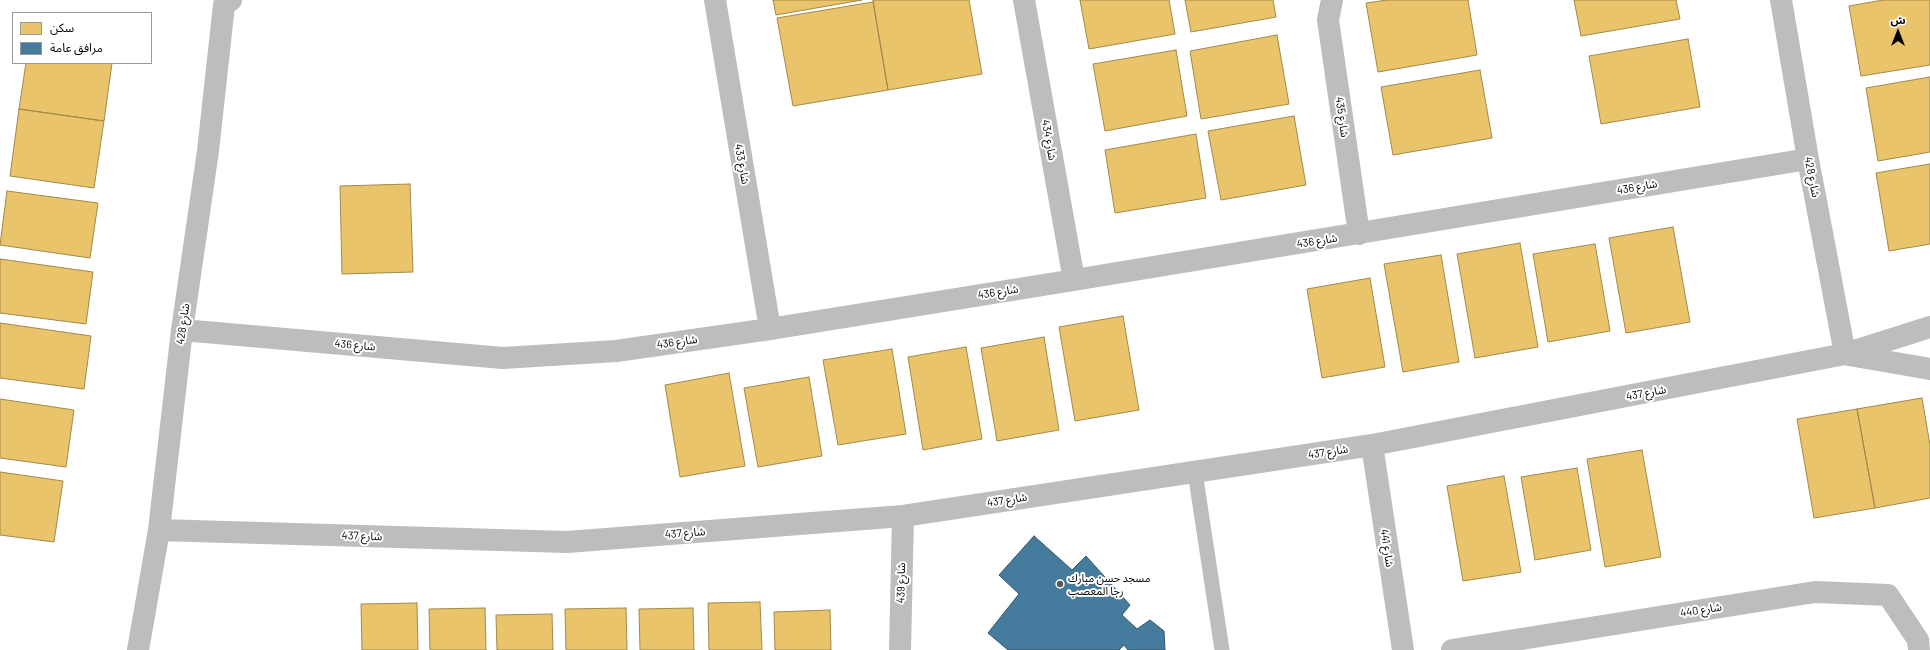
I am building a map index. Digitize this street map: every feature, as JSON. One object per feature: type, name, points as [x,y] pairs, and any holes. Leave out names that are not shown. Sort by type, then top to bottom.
[{"type":"street","name":"شارع 433","points":[[715,0],[770,329]]},
{"type":"street","name":"شارع 434","points":[[1024,0],[1074,280]]},
{"type":"street","name":"شارع 435","points":[[1332,0],[1328,20],[1359,234]]},
{"type":"street","name":"شارع 428","points":[[1781,0],[1808,159],[1845,354]]},
{"type":"street","name":"شارع 428","points":[[138,650],[159,530],[182,330],[208,151],[222,2]]},
{"type":"street","name":"شارع 436","points":[[182,330],[504,358],[616,350],[770,329],[1359,234],[1808,159]]},
{"type":"street","name":"شارع 437","points":[[159,530],[567,542],[903,516],[1372,445],[1845,354],[1930,327]]},
{"type":"street","name":"شارع 437","points":[[1845,354],[1930,369]]},
{"type":"street","name":"شارع 441","points":[[1372,445],[1403,650]]},
{"type":"street","name":"شارع 439","points":[[900,650],[903,516]]},
{"type":"street","name":"شارع 440","points":[[1452,650],[1815,592],[1888,595],[1918,640],[1919,650]]},
{"type":"lane","points":[[1195,472],[1222,650]]},
{"type":"building: سكن","points":[[773,0],[862,0],[776,15]]},
{"type":"building: سكن","points":[[873,0],[969,0],[982,74],[888,90]]},
{"type":"building: سكن","points":[[1080,0],[1169,0],[1175,34],[1089,49]]},
{"type":"building: سكن","points":[[1185,0],[1273,0],[1276,17],[1191,32]]},
{"type":"building: سكن","points":[[1387,0],[1468,0],[1477,55],[1378,72],[1366,3]]},
{"type":"building: سكن","points":[[1574,0],[1676,0],[1680,19],[1581,36]]},
{"type":"building: سكن","points":[[1883,0],[1930,0],[1930,65],[1861,76],[1849,6]]},
{"type":"building: سكن","points":[[873,2],[888,90],[793,106],[777,18]]},
{"type":"building: سكن","points":[[1277,35],[1289,104],[1201,119],[1190,51]]},
{"type":"building: سكن","points":[[1688,39],[1700,107],[1601,124],[1589,56]]},
{"type":"building: سكن","points":[[1176,50],[1187,116],[1105,131],[1093,64]]},
{"type":"building: سكن","points":[[26,64],[112,64],[104,121],[19,109]]},
{"type":"building: سكن","points":[[1480,70],[1492,138],[1393,155],[1381,87]]},
{"type":"building: سكن","points":[[1930,77],[1930,152],[1878,161],[1866,88]]},
{"type":"building: سكن","points":[[19,109],[104,121],[94,188],[10,176]]},
{"type":"building: سكن","points":[[1294,116],[1306,185],[1221,200],[1208,131]]},
{"type":"building: سكن","points":[[1196,134],[1206,198],[1115,213],[1105,150]]},
{"type":"building: سكن","points":[[1930,164],[1930,244],[1889,251],[1876,173]]},
{"type":"building: سكن","points":[[410,184],[413,272],[342,274],[340,186]]},
{"type":"building: سكن","points":[[7,191],[98,203],[90,258],[0,245]]},
{"type":"building: سكن","points":[[1673,227],[1690,322],[1626,333],[1609,238]]},
{"type":"building: سكن","points":[[1520,243],[1538,347],[1475,358],[1457,254]]},
{"type":"building: سكن","points":[[1595,244],[1610,331],[1548,342],[1533,254]]},
{"type":"building: سكن","points":[[1441,255],[1459,362],[1403,372],[1384,264]]},
{"type":"building: سكن","points":[[0,259],[93,272],[86,324],[0,313]]},
{"type":"building: سكن","points":[[1370,278],[1385,367],[1322,378],[1307,289]]},
{"type":"building: سكن","points":[[1123,316],[1139,410],[1075,421],[1059,327]]},
{"type":"building: سكن","points":[[0,323],[91,336],[84,389],[0,378]]},
{"type":"building: سكن","points":[[1044,337],[1059,430],[997,441],[981,348]]},
{"type":"building: سكن","points":[[966,347],[982,439],[923,450],[908,357]]},
{"type":"building: سكن","points":[[892,349],[906,434],[838,445],[823,360]]},
{"type":"building: سكن","points":[[729,373],[745,466],[680,477],[665,385]]},
{"type":"building: سكن","points":[[809,377],[822,456],[758,467],[744,388]]},
{"type":"building: سكن","points":[[1922,398],[1930,445],[1930,498],[1875,508],[1857,409]]},
{"type":"building: سكن","points":[[0,399],[74,410],[66,467],[0,458]]},
{"type":"building: سكن","points":[[1857,409],[1875,508],[1814,518],[1797,419]]},
{"type":"building: سكن","points":[[1642,450],[1661,557],[1605,567],[1587,459]]},
{"type":"building: سكن","points":[[1577,468],[1591,550],[1535,560],[1521,477]]},
{"type":"building: سكن","points":[[0,472],[63,481],[54,542],[0,535]]},
{"type":"building: سكن","points":[[1504,476],[1521,572],[1463,581],[1447,486]]},
{"type":"building: سكن","points":[[760,602],[762,650],[709,650],[708,603]]},
{"type":"building: سكن","points":[[417,603],[418,650],[362,650],[361,604]]},
{"type":"building: سكن","points":[[485,608],[486,650],[430,650],[429,609]]},
{"type":"building: سكن","points":[[626,608],[627,650],[566,650],[565,609]]},
{"type":"building: سكن","points":[[693,608],[694,650],[640,650],[639,609]]},
{"type":"building: سكن","points":[[830,610],[831,650],[775,650],[774,612]]},
{"type":"building: سكن","points":[[552,614],[553,650],[497,650],[496,615]]},
{"type":"building: مرافق عامة","name":"مسجد حسن مبارك رجا المعصب","points":[[1034,536],[1072,570],[1086,556],[1130,605],[1122,615],[1137,629],[1150,620],[1164,631],[1165,650],[1128,650],[1124,645],[1119,650],[1008,650],[988,633],[1019,594],[999,575]]},
{"type":"place","name":"مسجد حسن مبارك رجا المعصب","points":[[1060,584]]}]
